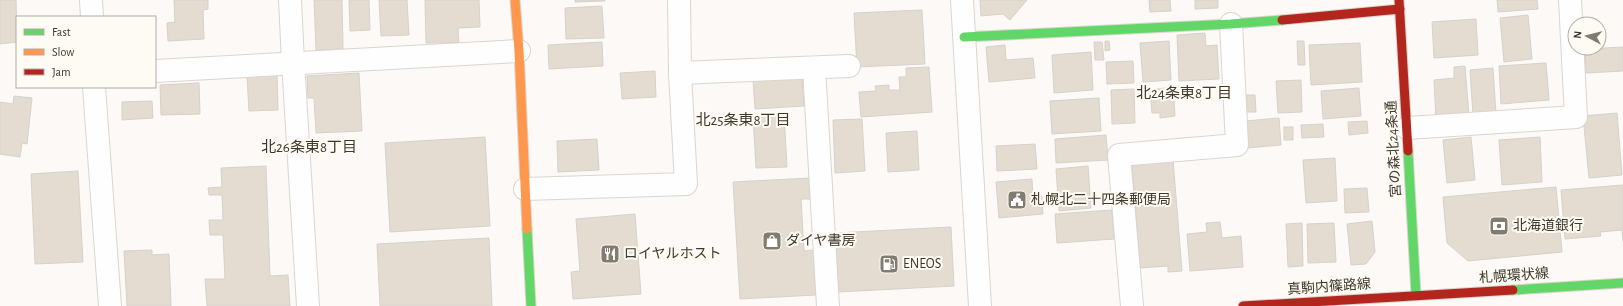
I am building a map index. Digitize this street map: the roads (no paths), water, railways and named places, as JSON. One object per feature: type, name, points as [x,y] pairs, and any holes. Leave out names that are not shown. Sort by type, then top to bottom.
[{"type":"street","points":[[91,0],[92,16]]},
{"type":"street","points":[[290,0],[292,62],[308,306]]},
{"type":"street","points":[[515,0],[519,51],[531,306]]},
{"type":"street","points":[[525,189],[686,184],[678,0]]},
{"type":"street","points":[[962,0],[980,306]]},
{"type":"street","points":[[1407,128],[1576,117],[1570,0]]},
{"type":"street","points":[[964,37],[1231,24],[1399,5]]},
{"type":"street","name":"宮の森北24条通","points":[[1399,5],[1416,295]]},
{"type":"street","points":[[1132,306],[1119,155],[1237,145],[1231,24]]},
{"type":"street","points":[[156,71],[292,62],[519,51]]},
{"type":"street","points":[[680,73],[849,66]]},
{"type":"street","points":[[814,68],[828,306]]},
{"type":"street","points":[[94,88],[110,306]]},
{"type":"street","name":"札幌環状線","points":[[1416,295],[1623,283]]},
{"type":"street","points":[[1416,295],[1417,306]]},
{"type":"street","name":"真駒内篠路線","points":[[1243,306],[1416,295]]},
{"type":"place","name":"札幌北二十四条郵便局","points":[[1017,200]]},
{"type":"place","name":"北海道銀行","points":[[1499,226]]},
{"type":"place","name":"ダイヤ書房","points":[[772,241]]},
{"type":"place","name":"ロイヤルホスト","points":[[610,254]]},
{"type":"place","name":"ENEOS","points":[[889,264]]},
{"type":"district","name":"北24条東8丁目","points":[[1184,93]]},
{"type":"district","name":"北25条東8丁目","points":[[743,120]]},
{"type":"district","name":"北26条東8丁目","points":[[309,147]]}]
